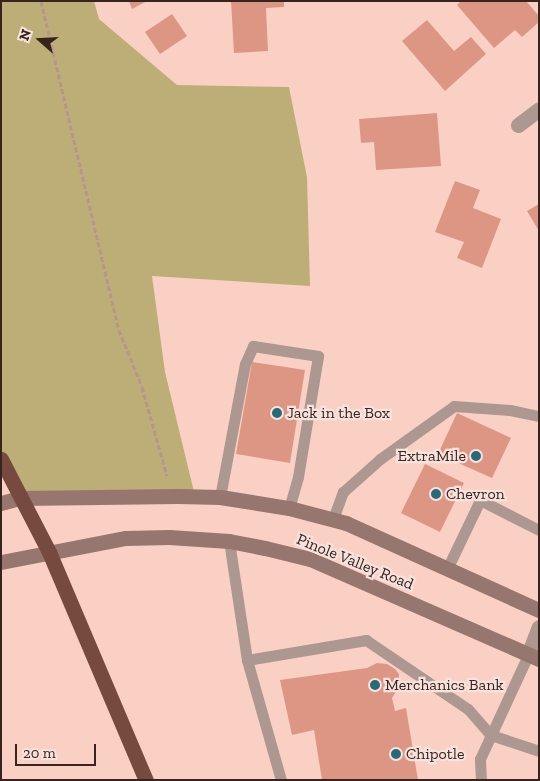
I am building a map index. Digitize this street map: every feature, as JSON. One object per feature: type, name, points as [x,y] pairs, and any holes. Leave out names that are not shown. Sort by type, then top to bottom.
[{"type":"highway","points":[[1,459],[48,552],[146,780]]},
{"type":"main road","name":"Pinole Valley Road","points":[[1,503],[20,498],[172,496],[220,497],[289,508],[333,519],[539,610]]},
{"type":"main road","name":"Pinole Valley Road","points":[[1,562],[126,538],[169,537],[229,541],[310,560],[534,657]]},
{"type":"street","points":[[518,125],[539,109]]},
{"type":"street","points":[[534,657],[539,627]]},
{"type":"lane","points":[[220,497],[245,364],[253,346],[318,356],[298,477],[289,508]]},
{"type":"lane","points":[[333,519],[343,492],[380,459],[454,406],[510,410],[539,416]]},
{"type":"lane","points":[[447,568],[480,500],[539,530]]},
{"type":"lane","points":[[229,541],[247,660],[281,780]]},
{"type":"lane","points":[[247,660],[366,640],[468,709],[491,735],[539,752]]},
{"type":"lane","points":[[481,780],[480,759],[491,735],[534,657]]},
{"type":"path","points":[[41,1],[119,330],[142,387],[172,496]]},
{"type":"shaded area","points":[[1,1],[94,1],[99,19],[177,85],[289,87],[307,177],[310,286],[152,276],[165,372],[195,496],[20,498],[1,459]]},
{"type":"building","points":[[129,1],[147,1],[132,9]]},
{"type":"building","points":[[231,1],[284,1],[284,7],[266,8],[268,51],[234,53]]},
{"type":"building","points":[[461,1],[526,1],[539,16],[539,22],[522,37],[515,30],[494,48],[457,5]]},
{"type":"building","points":[[172,14],[187,36],[160,54],[145,32]]},
{"type":"building","points":[[427,20],[454,51],[471,37],[486,54],[445,91],[402,41]]},
{"type":"building","points":[[437,113],[441,166],[376,170],[374,142],[361,143],[359,119]]},
{"type":"building","points":[[455,181],[480,190],[473,208],[501,219],[482,268],[457,258],[464,242],[435,232]]},
{"type":"building","points":[[539,204],[539,231],[527,211]]},
{"type":"building","points":[[252,362],[305,370],[290,463],[236,454]]},
{"type":"building","points":[[457,413],[511,438],[492,478],[438,454]]},
{"type":"building","points":[[425,464],[464,483],[440,532],[401,513]]},
{"type":"building","points":[[377,663],[387,664],[399,674],[398,688],[392,698],[395,711],[406,708],[418,780],[322,780],[314,730],[292,735],[280,680],[367,668]]},
{"type":"place","name":"Jack in the Box","points":[[277,413]]},
{"type":"place","name":"ExtraMile","points":[[476,456]]},
{"type":"place","name":"Chevron","points":[[436,494]]},
{"type":"place","name":"Merchanics Bank","points":[[375,685]]},
{"type":"place","name":"Chipotle","points":[[396,754]]}]
